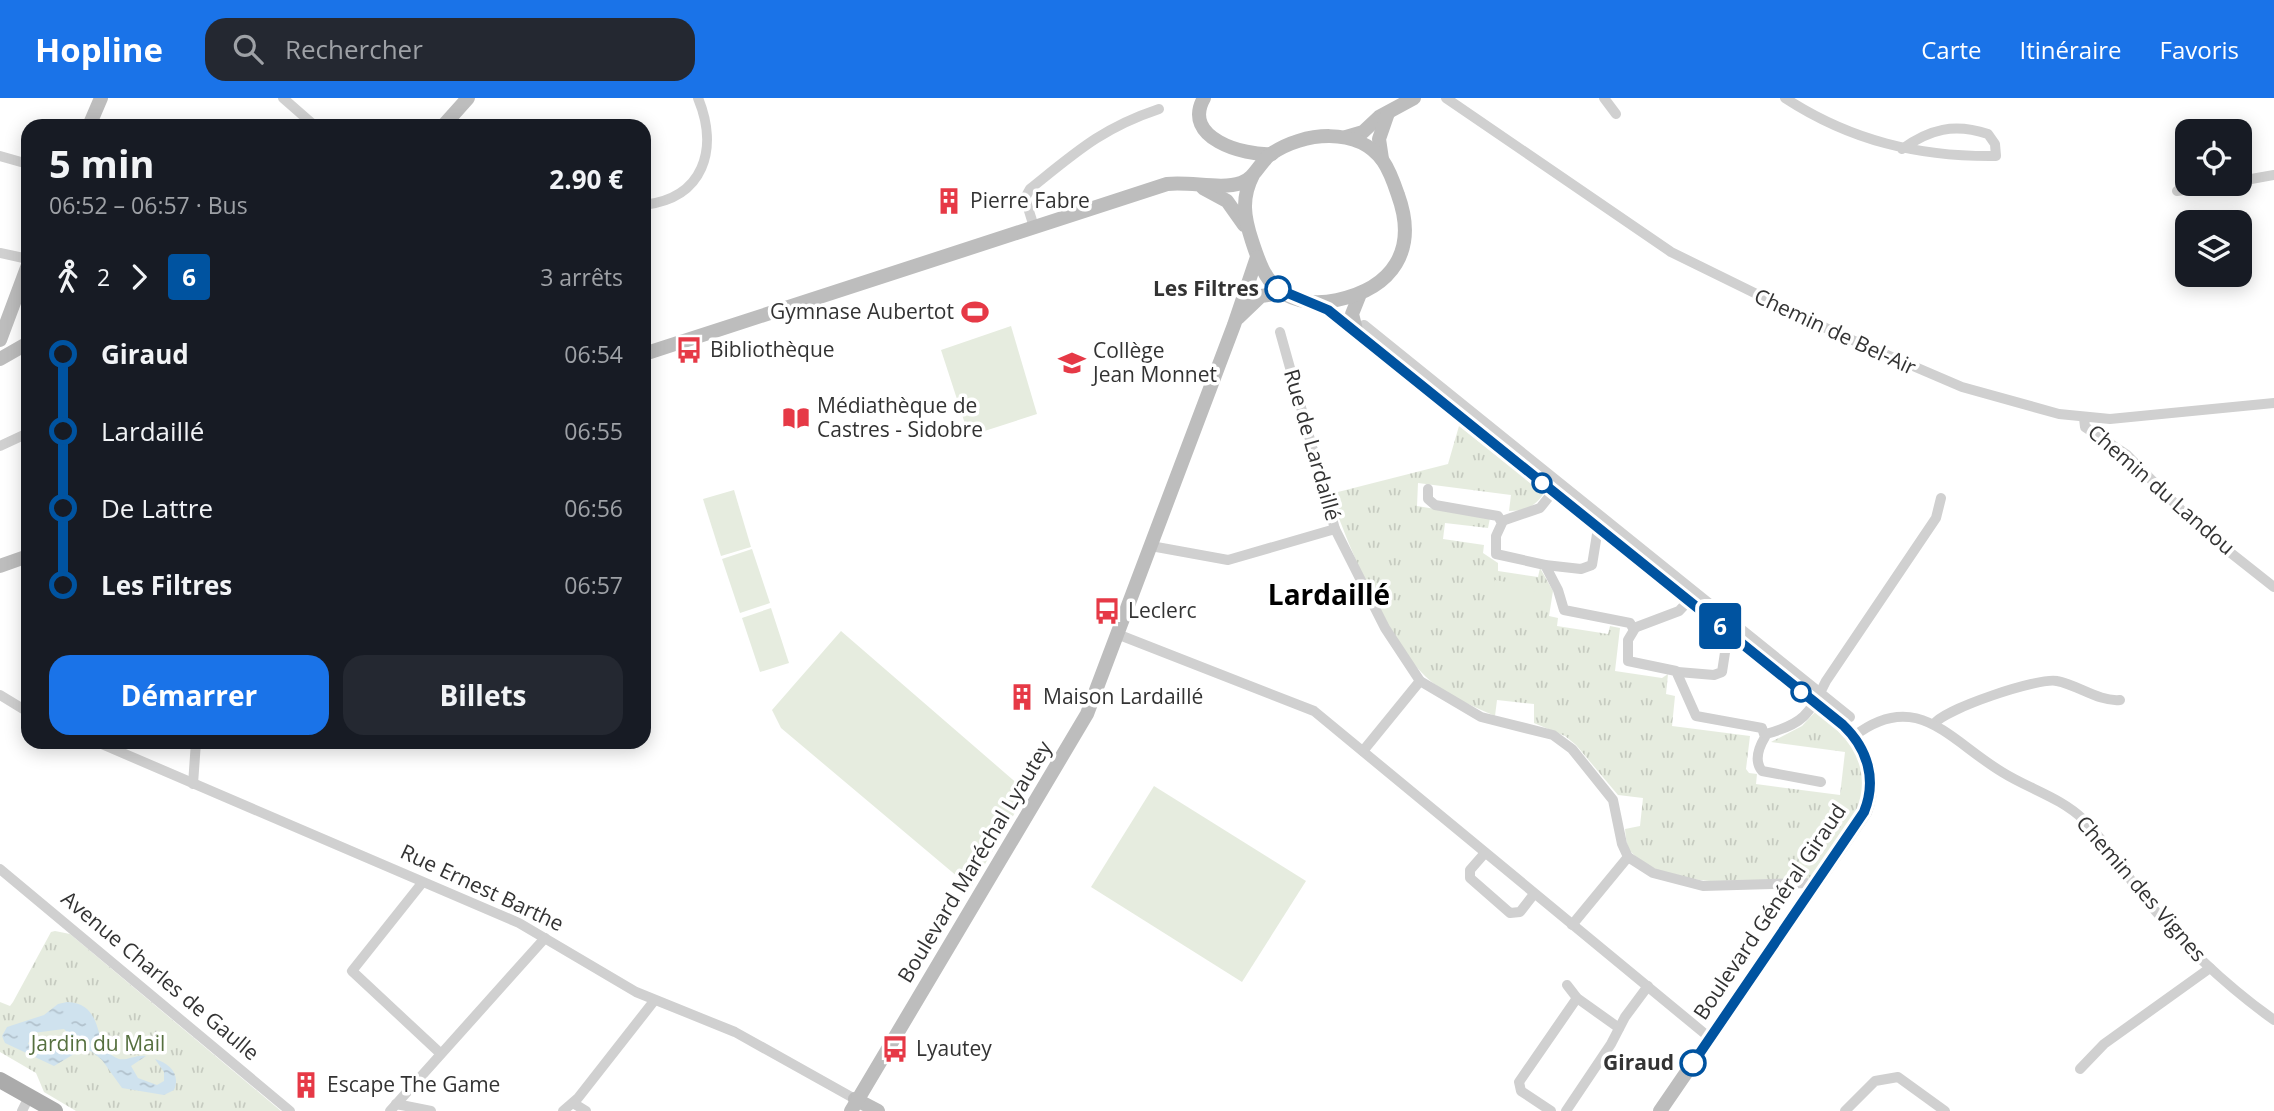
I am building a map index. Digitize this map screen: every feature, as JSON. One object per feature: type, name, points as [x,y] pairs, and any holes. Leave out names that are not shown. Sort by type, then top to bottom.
[{"type":"main road","points":[[0,1080],[26,1104],[55,1111]]},
{"type":"street","points":[[92,119],[101,98]]},
{"type":"street","points":[[283,98],[307,119]]},
{"type":"street","points":[[449,119],[468,98]]},
{"type":"street","points":[[651,202],[680,192],[704,169],[709,142],[698,98]]},
{"type":"street","points":[[1204,98],[1200,117],[1203,128],[1210,137],[1240,152],[1272,154],[1320,136],[1346,137],[1363,132],[1414,98]]},
{"type":"street","name":"Chemin de Bel-Air","points":[[1446,98],[1650,239],[1694,265],[1931,376],[2030,408],[2084,418],[2110,419],[2274,404]]},
{"type":"street","points":[[1604,98],[1616,114]]},
{"type":"street","points":[[1785,98],[1845,129],[1902,149],[1949,156],[1996,156],[1996,144],[1988,134],[1953,127],[1922,135],[1902,149]]},
{"type":"street","points":[[1034,227],[1025,198],[1030,189],[1086,144],[1120,122],[1159,109]]},
{"type":"street","points":[[1314,303],[1360,294],[1388,275],[1402,254],[1405,242],[1404,215],[1382,159],[1379,139],[1388,113]]},
{"type":"street","points":[[1346,137],[1366,145],[1382,159]]},
{"type":"street","points":[[1240,152],[1254,174]]},
{"type":"street","points":[[651,352],[1167,184],[1225,186],[1242,182],[1254,174],[1272,154]]},
{"type":"street","points":[[0,156],[21,162]]},
{"type":"street","points":[[1254,174],[1244,200],[1248,230],[1257,257],[1269,280],[1283,293]]},
{"type":"street","points":[[2252,179],[2274,175]]},
{"type":"street","points":[[1185,183],[1222,197],[1248,230]]},
{"type":"street","points":[[0,253],[21,258]]},
{"type":"street","name":"Boulevard Maréchal Lyautey","points":[[843,1111],[853,1105],[1074,739],[1151,546],[1257,257]]},
{"type":"street","points":[[0,340],[21,284]]},
{"type":"street","points":[[1234,325],[1255,300],[1266,294],[1283,293],[1314,303],[1361,329],[1818,698],[1854,736]]},
{"type":"street","points":[[1360,294],[1352,314],[1361,329]]},
{"type":"street","name":"Rue de Lardaillé","points":[[1280,332],[1335,529],[1379,617],[1420,681],[1481,718],[1547,733],[1572,749],[1613,800],[1622,844],[1628,857]]},
{"type":"street","points":[[0,359],[21,347]]},
{"type":"street","name":"Chemin du Landou","points":[[2084,418],[2085,427],[2127,455],[2197,527],[2274,587]]},
{"type":"street","points":[[0,446],[21,436]]},
{"type":"street","points":[[1557,487],[1541,508],[1502,521],[1496,536],[1496,554],[1545,565],[1581,569],[1592,565],[1598,528]]},
{"type":"street","points":[[1557,487],[1598,528],[1693,597],[1728,633],[1818,698],[1850,717]]},
{"type":"street","points":[[1428,489],[1429,502],[1435,506],[1492,513],[1502,521]]},
{"type":"street","points":[[1821,782],[1762,771],[1758,763],[1759,748],[1766,734],[1801,720],[1818,698],[1936,518],[1941,498]]},
{"type":"street","points":[[1151,546],[1228,559],[1335,529]]},
{"type":"street","points":[[0,566],[21,558]]},
{"type":"street","points":[[1545,565],[1558,590],[1563,610],[1622,620],[1634,628]]},
{"type":"street","points":[[1693,597],[1671,615],[1634,628],[1628,640],[1628,661],[1678,672],[1714,675],[1722,672],[1728,633]]},
{"type":"street","points":[[1117,634],[1309,708],[1710,1038]]},
{"type":"street","points":[[1678,672],[1696,716],[1755,726],[1766,734]]},
{"type":"street","points":[[1363,751],[1420,681]]},
{"type":"street","points":[[1934,724],[1940,717],[1959,709],[2051,681],[2120,700]]},
{"type":"street","points":[[0,695],[21,708]]},
{"type":"street","name":"Chemin des Vignes","points":[[1854,736],[1873,722],[1897,715],[1934,724],[2003,773],[2050,795],[2081,818],[2157,914],[2210,968],[2274,1020]]},
{"type":"street","name":"Boulevard Général Giraud","points":[[1660,1111],[1864,812],[1871,787],[1869,765],[1854,736]]},
{"type":"street","name":"Rue Ernest Barthe","points":[[112,749],[545,938],[654,1001],[736,1032],[853,1105],[878,1111]]},
{"type":"street","points":[[192,785],[195,749]]},
{"type":"street","points":[[1484,854],[1470,870],[1470,878],[1510,913],[1520,912],[1534,894]]},
{"type":"street","points":[[1572,925],[1628,857],[1653,873],[1693,885],[1806,884],[1812,888]]},
{"type":"street","name":"Avenue Charles de Gaulle","points":[[2,871],[290,1111]]},
{"type":"street","points":[[422,883],[352,971],[440,1054]]},
{"type":"street","points":[[393,1108],[545,938]]},
{"type":"street","points":[[2080,1069],[2104,1044],[2210,968]]},
{"type":"street","points":[[1567,985],[1577,998],[1619,1028]]},
{"type":"street","points":[[1566,1111],[1648,986]]},
{"type":"street","points":[[1551,1111],[1521,1091],[1519,1083],[1577,998]]},
{"type":"street","points":[[563,1111],[573,1103],[654,1001]]},
{"type":"street","points":[[1845,1111],[1875,1081],[1898,1077],[1945,1111]]},
{"type":"street","points":[[573,1103],[586,1111]]},
{"type":"street","points":[[393,1108],[431,1111]]},
{"type":"green space","points":[[1011,326],[1037,414],[969,436],[941,350]]},
{"type":"green space","points":[[1459,426],[1544,493],[1529,507],[1509,511],[1511,495],[1418,483],[1417,506],[1490,518],[1488,528],[1445,523],[1443,539],[1484,545],[1483,553],[1498,563],[1498,571],[1538,577],[1540,568],[1553,591],[1549,616],[1558,618],[1557,626],[1608,634],[1610,626],[1620,628],[1615,671],[1662,678],[1668,674],[1666,694],[1675,696],[1672,726],[1750,736],[1746,769],[1749,773],[1757,774],[1756,784],[1840,795],[1845,752],[1771,742],[1802,726],[1817,710],[1850,739],[1861,757],[1863,794],[1847,830],[1814,879],[1719,881],[1670,874],[1650,866],[1631,852],[1625,829],[1640,826],[1643,798],[1618,795],[1576,745],[1565,736],[1534,723],[1534,704],[1497,700],[1495,716],[1447,693],[1417,667],[1386,622],[1372,595],[1330,494],[1448,464]]},
{"type":"green space","points":[[734,490],[751,547],[721,556],[703,499]]},
{"type":"green space","points":[[752,549],[770,603],[740,613],[722,559]]},
{"type":"green space","points":[[1495,580],[1535,587],[1531,614],[1491,608]]},
{"type":"green space","points":[[771,608],[789,663],[760,672],[742,618]]},
{"type":"green space","points":[[841,631],[1027,792],[971,888],[781,728],[772,710]]},
{"type":"green space","points":[[1154,786],[1306,881],[1242,982],[1091,887]]},
{"type":"green space","name":"Jardin du Mail","points":[[51,932],[70,934],[281,1111],[76,1111],[44,1092],[36,1073],[0,1052],[0,1002],[10,1006]]},
{"type":"water","points":[[67,1002],[88,1010],[110,1054],[119,1059],[146,1056],[131,1066],[138,1078],[157,1085],[164,1081],[164,1072],[155,1059],[165,1063],[175,1074],[174,1090],[164,1095],[122,1088],[102,1060],[91,1051],[79,1051],[54,1066],[5,1043],[2,1036],[7,1027],[44,1015],[58,1004]],"holes":[[[64,1029],[74,1039],[65,1048],[46,1050],[28,1044],[33,1033]]]},
{"type":"bus line","name":"6","points":[[1278,289],[1293,298],[1328,310],[1843,725],[1863,749],[1871,776],[1870,798],[1864,812],[1693,1063]]},
{"type":"place","name":"Pierre Fabre","points":[[949,201]]},
{"type":"place","name":"Les Filtres","points":[[1278,289]]},
{"type":"place","name":"Gymnase Aubertot","points":[[975,312]]},
{"type":"place","name":"Bibliothèque","points":[[689,350]]},
{"type":"place","name":"Collège Jean Monnet","points":[[1072,363]]},
{"type":"place","name":"Médiathèque de Castres - Sidobre","points":[[796,418]]},
{"type":"place","name":"Leclerc","points":[[1107,611]]},
{"type":"place","name":"Maison Lardaillé","points":[[1022,697]]},
{"type":"place","name":"Lyautey","points":[[895,1049]]},
{"type":"place","name":"Giraud","points":[[1693,1063]]},
{"type":"place","name":"Escape The Game","points":[[306,1085]]},
{"type":"district","name":"Lardaillé","points":[[1329,595]]}]
